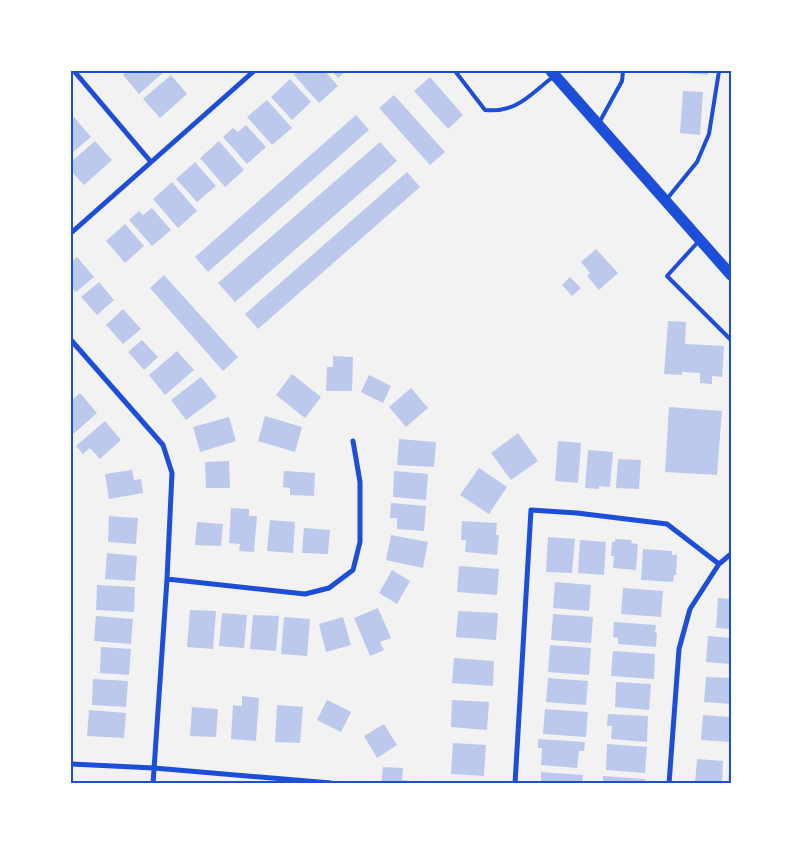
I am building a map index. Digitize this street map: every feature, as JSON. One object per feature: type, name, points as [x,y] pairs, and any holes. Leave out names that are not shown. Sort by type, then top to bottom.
[{"type":"main road","points":[[553,73],[731,276]]},
{"type":"street","points":[[74,71],[151,162]]},
{"type":"street","points":[[71,233],[254,71]]},
{"type":"street","points":[[71,340],[163,445],[172,474],[153,784]]},
{"type":"street","points":[[167,579],[305,594],[330,588],[353,570],[360,542],[360,482],[353,441]]},
{"type":"street","points":[[515,784],[532,510],[577,513],[667,524],[719,564]]},
{"type":"street","points":[[669,784],[679,649],[690,609],[719,564],[731,554]]},
{"type":"street","points":[[71,764],[154,768],[331,783]]},
{"type":"lane","points":[[455,71],[485,110],[499,111],[514,107],[553,73]]},
{"type":"lane","points":[[598,125],[622,81],[623,71]]},
{"type":"lane","points":[[665,201],[697,162],[709,134],[719,71]]},
{"type":"lane","points":[[699,240],[666,276],[731,340]]},
{"type":"building","points":[[127,71],[165,71],[139,94],[123,75]]},
{"type":"building","points":[[298,71],[325,71],[338,86],[319,103],[294,75]]},
{"type":"building","points":[[332,71],[346,71],[338,78]]},
{"type":"building","points":[[684,71],[708,71],[708,75],[684,73]]},
{"type":"building","points":[[171,75],[187,94],[160,118],[143,99]]},
{"type":"building","points":[[430,77],[463,115],[448,129],[414,91]]},
{"type":"building","points":[[290,79],[311,102],[292,120],[271,97]]},
{"type":"building","points":[[683,91],[703,92],[700,135],[680,133]]},
{"type":"building","points":[[394,95],[445,152],[430,165],[379,108]]},
{"type":"building","points":[[267,100],[292,128],[272,145],[247,117]]},
{"type":"building","points":[[356,115],[369,130],[208,272],[195,257]]},
{"type":"building","points":[[74,117],[91,137],[71,154],[71,119]]},
{"type":"building","points":[[246,125],[266,147],[247,164],[223,137],[233,128],[238,132]]},
{"type":"building","points":[[95,141],[112,160],[84,185],[71,171],[71,162]]},
{"type":"building","points":[[219,141],[244,170],[225,187],[200,158]]},
{"type":"building","points":[[380,142],[397,161],[235,302],[218,283]]},
{"type":"building","points":[[195,162],[216,186],[197,202],[176,179]]},
{"type":"building","points":[[407,172],[420,187],[258,329],[245,314]]},
{"type":"building","points":[[172,182],[197,211],[178,228],[153,199]]},
{"type":"building","points":[[152,208],[171,230],[152,246],[129,220],[139,211],[143,215]]},
{"type":"building","points":[[125,224],[144,246],[125,263],[106,241]]},
{"type":"building","points":[[596,249],[618,273],[599,290],[587,276],[590,273],[581,262]]},
{"type":"building","points":[[77,257],[94,277],[76,292],[71,287],[71,262]]},
{"type":"building","points":[[164,275],[238,357],[223,371],[150,288]]},
{"type":"building","points":[[570,277],[581,288],[572,296],[562,285]]},
{"type":"building","points":[[99,282],[114,300],[97,315],[81,297]]},
{"type":"building","points":[[123,309],[141,329],[123,344],[106,325]]},
{"type":"building","points":[[668,321],[686,322],[685,344],[724,346],[722,377],[712,376],[712,384],[700,383],[700,373],[664,374]]},
{"type":"building","points":[[142,340],[158,357],[144,370],[128,352]]},
{"type":"building","points":[[177,351],[194,370],[165,395],[149,375]]},
{"type":"building","points":[[333,356],[353,357],[352,391],[326,391],[327,367],[333,367]]},
{"type":"building","points":[[292,374],[321,397],[305,418],[276,395]]},
{"type":"building","points":[[369,375],[391,386],[383,403],[361,392]]},
{"type":"building","points":[[201,377],[217,397],[186,420],[171,400]]},
{"type":"building","points":[[411,388],[428,408],[406,427],[389,407]]},
{"type":"building","points":[[80,393],[97,413],[71,436],[71,401]]},
{"type":"building","points":[[669,407],[722,411],[717,475],[665,472]]},
{"type":"building","points":[[265,416],[302,427],[295,452],[258,441]]},
{"type":"building","points":[[229,417],[236,441],[200,452],[193,427]]},
{"type":"building","points":[[105,421],[121,440],[100,459],[90,448],[83,454],[76,446]]},
{"type":"building","points":[[518,433],[538,461],[511,480],[491,453]]},
{"type":"building","points":[[399,439],[436,442],[434,467],[397,465]]},
{"type":"building","points":[[558,441],[581,443],[578,483],[555,481]]},
{"type":"building","points":[[588,450],[613,452],[610,487],[599,486],[599,489],[585,488]]},
{"type":"building","points":[[618,459],[641,460],[639,489],[616,488]]},
{"type":"building","points":[[229,461],[230,488],[206,488],[205,462]]},
{"type":"building","points":[[479,468],[507,487],[489,514],[460,495]]},
{"type":"building","points":[[132,470],[134,480],[141,479],[143,493],[109,499],[105,474]]},
{"type":"building","points":[[284,471],[315,473],[314,496],[290,495],[290,488],[283,487]]},
{"type":"building","points":[[394,471],[428,474],[426,500],[393,497]]},
{"type":"building","points":[[391,503],[426,506],[424,531],[397,529],[397,518],[390,518]]},
{"type":"building","points":[[231,508],[249,509],[249,516],[257,516],[254,552],[239,551],[240,544],[229,543]]},
{"type":"building","points":[[109,516],[138,518],[136,544],[108,542]]},
{"type":"building","points":[[270,520],[295,522],[293,553],[267,551]]},
{"type":"building","points":[[462,521],[497,523],[496,535],[499,535],[497,555],[465,552],[466,540],[461,540]]},
{"type":"building","points":[[197,522],[223,524],[221,546],[195,545]]},
{"type":"building","points":[[304,528],[330,530],[328,554],[302,553]]},
{"type":"building","points":[[391,535],[428,542],[423,568],[386,560]]},
{"type":"building","points":[[548,537],[575,539],[572,573],[546,572]]},
{"type":"building","points":[[615,539],[632,540],[631,543],[638,544],[636,570],[613,568],[614,556],[611,556],[612,542],[615,542]]},
{"type":"building","points":[[580,540],[606,542],[604,575],[578,573]]},
{"type":"building","points":[[643,549],[672,551],[672,555],[677,555],[676,575],[674,575],[673,582],[641,580]]},
{"type":"building","points":[[107,553],[137,556],[135,581],[105,579]]},
{"type":"building","points":[[459,566],[499,569],[497,595],[457,592]]},
{"type":"building","points":[[392,570],[410,581],[397,604],[379,593]]},
{"type":"building","points":[[555,582],[591,585],[589,611],[553,608]]},
{"type":"building","points":[[97,585],[135,587],[134,612],[96,610]]},
{"type":"building","points":[[623,588],[663,591],[661,617],[621,614]]},
{"type":"building","points":[[718,598],[731,599],[730,629],[716,628]]},
{"type":"building","points":[[378,608],[391,638],[380,642],[384,650],[370,656],[354,618]]},
{"type":"building","points":[[190,610],[216,611],[213,649],[187,647]]},
{"type":"building","points":[[458,611],[498,613],[496,640],[456,637]]},
{"type":"building","points":[[222,613],[247,615],[244,648],[219,646]]},
{"type":"building","points":[[553,614],[593,617],[591,643],[551,640]]},
{"type":"building","points":[[253,615],[279,616],[276,651],[250,649]]},
{"type":"building","points":[[96,616],[133,619],[131,644],[94,641]]},
{"type":"building","points":[[284,617],[310,619],[307,656],[281,654]]},
{"type":"building","points":[[343,617],[351,645],[326,652],[319,624]]},
{"type":"building","points":[[614,622],[656,625],[656,647],[618,644],[618,638],[613,637]]},
{"type":"building","points":[[708,636],[731,638],[731,664],[706,662]]},
{"type":"building","points":[[550,645],[591,648],[589,675],[548,672]]},
{"type":"building","points":[[101,647],[131,649],[129,675],[100,673]]},
{"type":"building","points":[[613,651],[655,654],[654,679],[611,676]]},
{"type":"building","points":[[454,658],[494,661],[493,686],[452,683]]},
{"type":"building","points":[[706,677],[731,678],[731,704],[704,702]]},
{"type":"building","points":[[548,678],[588,681],[586,705],[546,702]]},
{"type":"building","points":[[93,679],[128,681],[126,707],[92,705]]},
{"type":"building","points":[[616,682],[651,684],[649,710],[615,707]]},
{"type":"building","points":[[242,696],[259,698],[256,741],[231,739],[233,705],[242,706]]},
{"type":"building","points":[[327,700],[351,712],[341,732],[317,720]]},
{"type":"building","points":[[452,700],[489,702],[487,730],[451,727]]},
{"type":"building","points":[[277,705],[303,707],[300,743],[275,742]]},
{"type":"building","points":[[192,707],[218,709],[216,737],[190,736]]},
{"type":"building","points":[[545,709],[588,712],[586,737],[543,734]]},
{"type":"building","points":[[89,710],[126,713],[124,738],[87,736]]},
{"type":"building","points":[[608,714],[648,716],[647,742],[611,739],[612,726],[607,726]]},
{"type":"building","points":[[703,715],[731,717],[731,742],[701,740]]},
{"type":"building","points":[[384,724],[397,745],[377,758],[364,736]]},
{"type":"building","points":[[538,739],[585,742],[584,751],[579,751],[577,768],[541,765],[542,748],[538,748]]},
{"type":"building","points":[[453,743],[486,745],[484,776],[451,774]]},
{"type":"building","points":[[607,744],[647,747],[645,773],[606,770]]},
{"type":"building","points":[[697,759],[723,761],[722,784],[695,784]]},
{"type":"building","points":[[383,767],[403,768],[402,780],[407,780],[407,784],[381,784]]},
{"type":"building","points":[[729,769],[731,769],[731,784],[728,784]]},
{"type":"building","points":[[541,772],[583,775],[582,784],[541,784]]},
{"type":"building","points":[[603,776],[645,779],[645,784],[603,784]]}]
